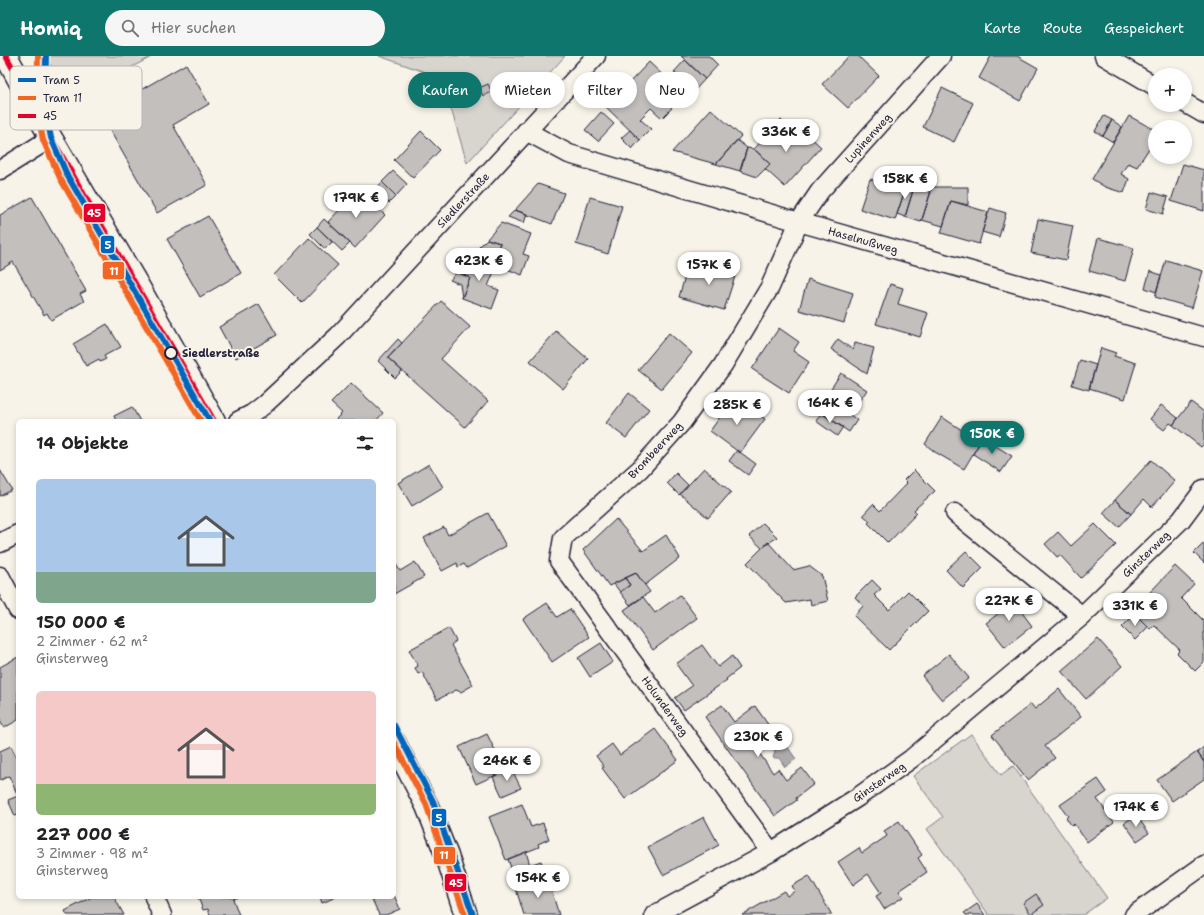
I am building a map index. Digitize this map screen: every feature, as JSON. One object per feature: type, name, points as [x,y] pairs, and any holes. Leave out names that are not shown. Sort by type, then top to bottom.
[{"type":"street","points":[[6,56],[11,66]]},
{"type":"street","name":"Siedlerstraße","points":[[242,419],[252,414],[265,404],[338,336],[596,56]]},
{"type":"street","name":"Lupinenweg","points":[[799,222],[820,191],[941,56]]},
{"type":"street","points":[[1104,56],[1148,82]]},
{"type":"street","points":[[1192,107],[1204,114]]},
{"type":"street","points":[[47,130],[138,286],[213,419]]},
{"type":"street","name":"Haselnußweg","points":[[526,131],[569,154],[799,222],[1204,337]]},
{"type":"street","points":[[0,170],[51,138]]},
{"type":"street","name":"Brombeerweg","points":[[559,561],[563,538],[640,469],[682,422],[723,365],[770,287],[799,222]]},
{"type":"street","name":"Ginsterweg","points":[[654,915],[771,852],[858,797],[911,759],[1082,616],[1181,520],[1204,488]]},
{"type":"street","points":[[955,513],[1082,616]]},
{"type":"street","points":[[0,543],[16,535]]},
{"type":"street","name":"Holunderweg","points":[[559,561],[771,852]]},
{"type":"street","points":[[0,576],[16,606]]},
{"type":"street","points":[[396,746],[429,812],[447,856],[466,915]]},
{"type":"street","points":[[1134,915],[1204,865]]},
{"type":"street","points":[[155,899],[162,915]]},
{"type":"shaded area","points":[[44,56],[153,56],[134,66],[52,66]]},
{"type":"shaded area","points":[[379,56],[565,56],[550,72],[490,72],[490,108],[517,108],[467,163],[451,108],[482,108],[482,72],[425,72]]},
{"type":"shaded area","points":[[971,734],[1001,775],[1013,766],[1107,898],[1083,915],[989,915],[927,829],[943,817],[913,776]]},
{"type":"shaded area","points":[[780,736],[796,759],[785,767],[779,758],[773,758],[775,752],[769,744]]},
{"type":"building","points":[[681,56],[709,56],[718,65],[705,79]]},
{"type":"building","points":[[849,56],[858,56],[879,76],[848,108],[822,84]]},
{"type":"building","points":[[991,56],[1017,56],[1038,68],[1020,101],[979,78]]},
{"type":"building","points":[[685,60],[698,72],[674,72]]},
{"type":"building","points":[[649,62],[659,72],[645,72],[645,108],[651,108],[640,119],[651,129],[640,140],[607,108],[637,108],[637,75]]},
{"type":"building","points":[[186,64],[209,104],[173,125],[207,185],[157,213],[110,130],[142,130],[142,89]]},
{"type":"building","points":[[699,73],[705,79],[699,86]]},
{"type":"building","points":[[488,84],[490,93],[483,96],[482,87]]},
{"type":"building","points":[[942,88],[973,103],[954,142],[923,127]]},
{"type":"building","points":[[651,108],[672,108],[662,118]]},
{"type":"building","points":[[711,109],[741,136],[716,164],[672,152]]},
{"type":"building","points":[[601,112],[614,124],[598,141],[585,130]]},
{"type":"building","points":[[1104,116],[1112,120],[1103,136],[1095,131]]},
{"type":"building","points":[[1129,116],[1148,126],[1148,150],[1137,167],[1128,163],[1121,174],[1129,179],[1124,193],[1105,187],[1092,179]]},
{"type":"building","points":[[781,120],[801,140],[807,134],[821,147],[785,187],[765,169],[770,164],[754,149]]},
{"type":"building","points":[[1112,120],[1122,127],[1113,142],[1103,136]]},
{"type":"building","points":[[630,130],[640,140],[632,149],[621,138]]},
{"type":"building","points":[[421,131],[440,150],[413,178],[394,160]]},
{"type":"building","points":[[737,140],[747,148],[740,171],[716,164]]},
{"type":"building","points":[[747,148],[754,149],[770,164],[757,177],[740,171]]},
{"type":"building","points":[[1183,164],[1204,170],[1204,211],[1171,201]]},
{"type":"building","points":[[393,171],[407,184],[396,196],[382,182]]},
{"type":"building","points":[[870,179],[905,190],[895,220],[860,209]]},
{"type":"building","points":[[382,182],[396,196],[389,203],[375,190]]},
{"type":"building","points":[[538,184],[564,193],[552,224],[515,210]]},
{"type":"building","points":[[893,185],[914,187],[905,217],[897,214],[905,190]]},
{"type":"building","points":[[914,187],[931,192],[921,222],[905,217]]},
{"type":"building","points":[[932,187],[968,187],[968,205],[951,201],[943,226],[922,220]]},
{"type":"building","points":[[358,190],[385,215],[355,248],[328,222]]},
{"type":"building","points":[[1151,192],[1168,197],[1163,214],[1146,209]]},
{"type":"building","points":[[32,197],[86,291],[80,294],[84,301],[51,320],[47,313],[44,315],[13,262],[0,270],[0,215]]},
{"type":"building","points":[[590,197],[622,206],[608,254],[576,244]]},
{"type":"building","points":[[951,201],[988,212],[979,244],[941,233]]},
{"type":"building","points":[[990,208],[1006,213],[999,237],[982,232]]},
{"type":"building","points":[[515,210],[527,214],[524,223],[508,217]]},
{"type":"building","points":[[208,216],[241,273],[200,297],[167,239]]},
{"type":"building","points":[[324,219],[350,243],[342,251],[317,227]]},
{"type":"building","points":[[1038,219],[1073,226],[1066,260],[1031,253]]},
{"type":"building","points":[[501,223],[531,234],[523,254],[529,256],[522,275],[492,263],[500,243],[487,239]]},
{"type":"building","points":[[317,227],[332,242],[325,249],[310,234]]},
{"type":"building","points":[[309,238],[338,265],[302,303],[274,275]]},
{"type":"building","points":[[1098,238],[1134,248],[1125,281],[1089,271]]},
{"type":"building","points":[[487,239],[500,243],[496,253],[479,247]]},
{"type":"building","points":[[471,256],[497,265],[488,286],[499,290],[492,309],[462,298],[470,278],[457,272]]},
{"type":"building","points":[[1166,260],[1203,271],[1192,308],[1155,297]]},
{"type":"building","points":[[732,264],[737,270],[724,310],[679,297],[688,266],[715,275],[725,266]]},
{"type":"building","points":[[1150,271],[1161,275],[1156,292],[1145,288]]},
{"type":"building","points":[[457,272],[470,278],[462,298],[460,284],[450,280]]},
{"type":"building","points":[[808,279],[853,293],[844,323],[799,310]]},
{"type":"building","points":[[890,284],[903,288],[898,304],[928,313],[920,337],[876,324]]},
{"type":"building","points":[[441,301],[470,327],[441,359],[488,401],[465,427],[388,358]]},
{"type":"building","points":[[259,304],[277,335],[236,358],[219,327]]},
{"type":"building","points":[[107,324],[121,347],[104,356],[106,359],[100,362],[99,359],[86,366],[73,344]]},
{"type":"building","points":[[779,328],[799,342],[793,351],[809,362],[789,393],[752,369]]},
{"type":"building","points":[[556,331],[588,359],[563,389],[530,361]]},
{"type":"building","points":[[669,333],[692,353],[662,389],[638,370]]},
{"type":"building","points":[[398,339],[402,343],[388,358],[402,371],[395,378],[378,361]]},
{"type":"building","points":[[838,339],[853,350],[855,343],[874,348],[867,374],[831,349]]},
{"type":"building","points":[[1101,348],[1116,353],[1114,356],[1136,363],[1125,399],[1089,388]]},
{"type":"building","points":[[1080,360],[1096,365],[1089,390],[1072,385]]},
{"type":"building","points":[[841,373],[867,390],[850,415],[857,420],[849,432],[817,410]]},
{"type":"building","points":[[351,383],[383,413],[378,419],[336,419],[342,413],[331,403]]},
{"type":"building","points":[[629,393],[649,409],[626,438],[606,423]]},
{"type":"building","points":[[1191,402],[1204,412],[1204,444],[1201,447],[1173,425]]},
{"type":"building","points":[[730,403],[741,411],[746,404],[765,419],[740,453],[710,431]]},
{"type":"building","points":[[1161,405],[1178,418],[1173,425],[1170,423],[1164,430],[1150,419]]},
{"type":"building","points":[[132,407],[139,419],[115,419],[114,416]]},
{"type":"building","points":[[821,413],[843,427],[837,436],[816,421]]},
{"type":"building","points":[[942,417],[980,442],[964,469],[935,452],[925,444]]},
{"type":"building","points":[[981,437],[1012,456],[1001,472],[973,454],[980,442],[978,441]]},
{"type":"building","points":[[737,450],[756,464],[748,475],[729,461]]},
{"type":"building","points":[[1151,460],[1175,481],[1152,507],[1144,499],[1131,514],[1115,500]]},
{"type":"building","points":[[429,464],[443,487],[412,506],[398,483]]},
{"type":"building","points":[[704,468],[731,492],[708,518],[680,494]]},
{"type":"building","points":[[0,470],[12,490],[0,496]]},
{"type":"building","points":[[914,470],[935,491],[914,510],[917,513],[888,543],[868,523],[870,521],[863,515],[873,504],[880,511],[907,483],[904,480]]},
{"type":"building","points":[[676,473],[688,485],[679,495],[667,483]]},
{"type":"building","points":[[1115,500],[1131,514],[1119,527],[1103,513]]},
{"type":"building","points":[[488,513],[506,546],[467,568],[464,564],[458,567],[457,563],[442,571],[424,538],[444,527],[448,535]]},
{"type":"building","points":[[616,519],[643,551],[666,535],[680,558],[645,585],[636,573],[609,586],[583,550]]},
{"type":"building","points":[[763,523],[777,537],[762,548],[749,536]]},
{"type":"building","points":[[1095,524],[1116,545],[1081,578],[1060,555],[1057,557],[1045,544],[1058,532],[1071,546]]},
{"type":"building","points":[[768,542],[793,570],[809,566],[822,576],[828,601],[811,605],[810,599],[786,603],[747,563]]},
{"type":"building","points":[[1204,543],[1204,563],[1194,553]]},
{"type":"building","points":[[966,551],[983,568],[963,588],[946,570]]},
{"type":"building","points":[[415,562],[424,577],[396,593],[396,564],[400,571]]},
{"type":"building","points":[[1175,566],[1194,584],[1181,598],[1204,621],[1204,662],[1195,671],[1177,653],[1180,650],[1154,625],[1150,629],[1132,611]]},
{"type":"building","points":[[636,573],[650,592],[630,605],[620,592],[630,585],[625,578]]},
{"type":"building","points":[[625,578],[630,585],[620,592],[614,584]]},
{"type":"building","points":[[872,580],[881,589],[874,595],[889,610],[908,591],[928,611],[889,650],[854,616],[863,606],[855,597]]},
{"type":"building","points":[[680,595],[697,618],[653,650],[624,610],[643,597],[655,613]]},
{"type":"building","points":[[1009,595],[1032,626],[1005,647],[986,623],[1003,610],[998,604]]},
{"type":"building","points":[[547,603],[557,617],[570,609],[589,637],[552,662],[523,619]]},
{"type":"building","points":[[1135,614],[1148,627],[1135,640],[1122,627]]},
{"type":"building","points":[[449,628],[456,641],[451,645],[473,685],[461,692],[456,690],[437,700],[422,672],[418,674],[415,668],[418,666],[409,650]]},
{"type":"building","points":[[1098,639],[1122,666],[1086,699],[1061,671]]},
{"type":"building","points":[[601,643],[613,662],[590,677],[578,658]]},
{"type":"building","points":[[702,645],[718,667],[732,656],[740,668],[726,679],[727,680],[684,710],[675,698],[692,686],[676,664]]},
{"type":"building","points":[[949,654],[969,678],[942,700],[922,676]]},
{"type":"building","points":[[16,658],[16,721],[4,728],[0,721],[0,667]]},
{"type":"building","points":[[1059,689],[1081,717],[1045,746],[1055,758],[1028,780],[992,735],[1031,704],[1035,709]]},
{"type":"building","points":[[722,705],[734,722],[755,706],[774,733],[755,747],[773,773],[778,769],[786,780],[802,768],[814,784],[796,798],[797,800],[775,816],[705,717]]},
{"type":"building","points":[[655,729],[678,760],[625,799],[602,768],[604,767],[596,756],[612,744],[620,755]]},
{"type":"building","points":[[487,734],[505,771],[476,784],[459,747]]},
{"type":"building","points":[[11,746],[16,756],[16,792],[9,776],[1,780],[0,778],[0,751]]},
{"type":"building","points":[[1204,747],[1204,762],[1197,752]]},
{"type":"building","points":[[1197,752],[1204,762],[1204,779],[1172,801],[1157,780]]},
{"type":"building","points":[[511,768],[521,788],[502,796],[493,777]]},
{"type":"building","points":[[1098,779],[1107,792],[1097,799],[1114,822],[1087,842],[1074,824],[1072,826],[1066,818],[1068,816],[1060,805]]},
{"type":"building","points":[[16,797],[16,816],[15,816],[8,800]]},
{"type":"building","points":[[522,804],[531,827],[543,823],[549,839],[538,844],[539,847],[506,860],[489,817]]},
{"type":"building","points":[[1136,815],[1149,833],[1137,841],[1124,823]]},
{"type":"building","points":[[704,817],[719,845],[663,875],[648,847]]},
{"type":"building","points":[[899,821],[922,855],[918,858],[927,872],[899,891],[903,897],[884,909],[876,896],[881,893],[868,874],[853,885],[838,862],[859,848],[862,853],[887,836],[884,831]]},
{"type":"building","points":[[526,852],[530,865],[512,871],[508,859]]},
{"type":"building","points":[[541,861],[546,877],[517,887],[512,871]]},
{"type":"building","points":[[809,876],[832,915],[742,915],[784,891],[787,896],[795,891],[792,886]]},
{"type":"building","points":[[548,879],[559,915],[524,915],[516,889]]},
{"type":"building","points":[[1036,894],[1044,905],[1031,914],[1023,903]]},
{"type":"building","points":[[88,899],[115,899],[124,915],[67,915],[65,911]]},
{"type":"building","points":[[199,899],[233,899],[239,915],[210,915],[208,909],[203,910]]},
{"type":"building","points":[[321,899],[331,899],[322,903]]},
{"type":"building","points":[[372,899],[396,899],[400,909],[386,915],[379,915]]},
{"type":"building","points":[[977,904],[985,915],[966,915],[964,913]]},
{"type":"tram line","name":"11","points":[[38,56],[38,66]]},
{"type":"tram line","name":"5","points":[[46,56],[46,66]]},
{"type":"tram line","name":"11","points":[[41,130],[43,140],[60,178],[200,419]]},
{"type":"tram line","name":"5","points":[[49,130],[51,138],[67,175],[209,419]]},
{"type":"tram line","name":"5","points":[[396,729],[433,801],[473,915]]},
{"type":"tram line","name":"11","points":[[396,747],[426,804],[465,915]]},
{"type":"transit line","name":"45","points":[[6,56],[12,66]]},
{"type":"transit line","name":"45","points":[[47,130],[213,419]]},
{"type":"transit line","name":"45","points":[[396,746],[427,806],[447,856],[466,915]]},
{"type":"place","name":"Siedlerstraße","points":[[171,353]]}]
